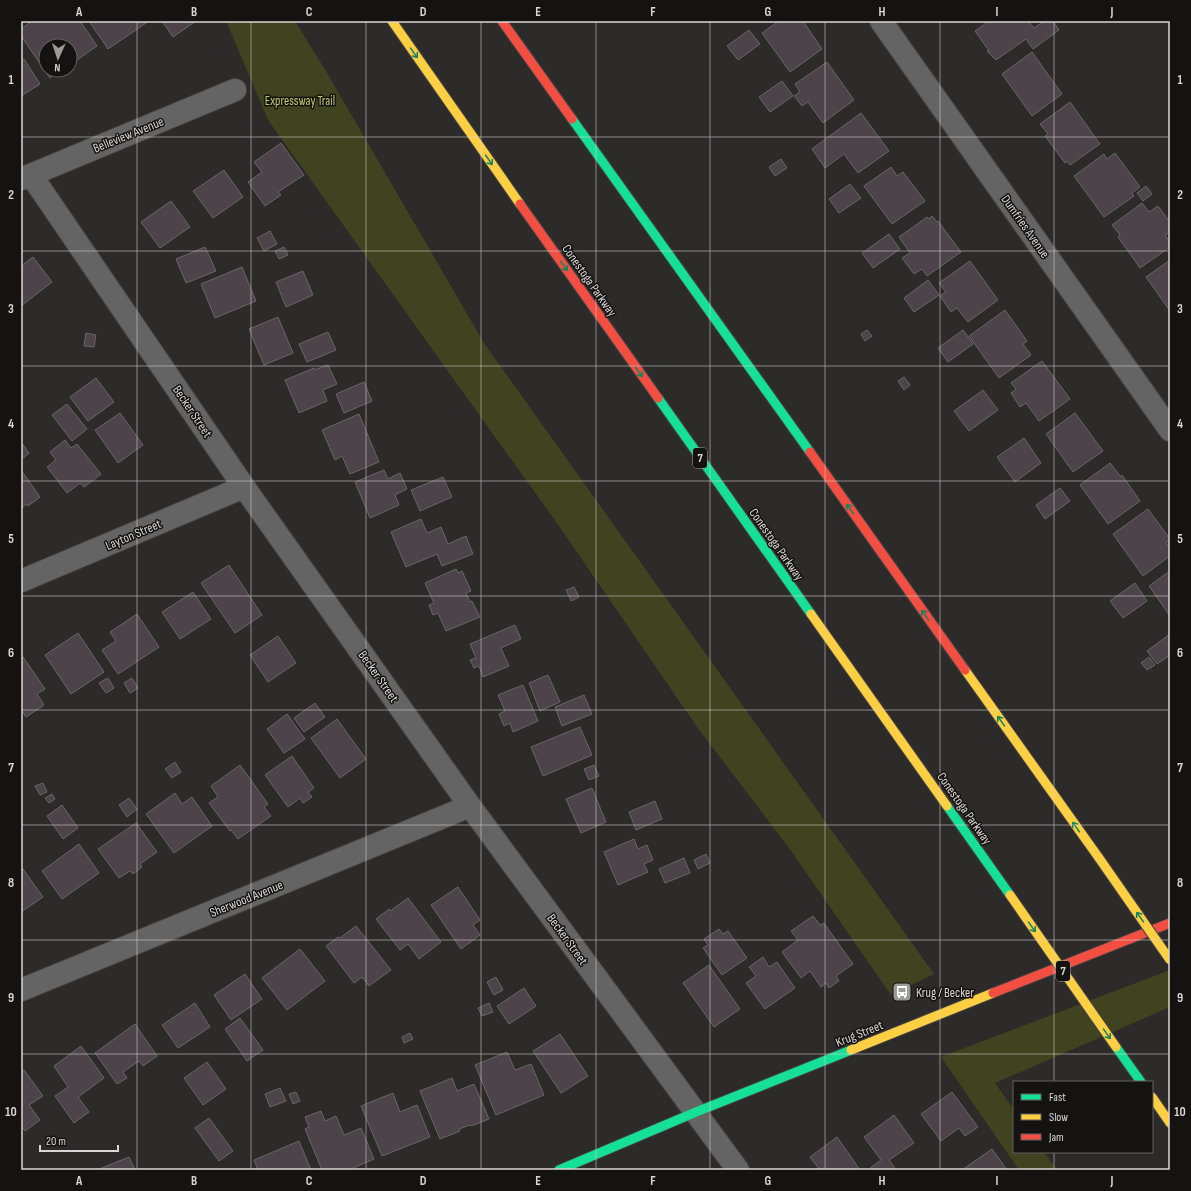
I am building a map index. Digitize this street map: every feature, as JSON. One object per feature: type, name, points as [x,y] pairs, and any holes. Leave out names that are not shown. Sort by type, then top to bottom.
[{"type":"main road","name":"Conestoga Parkway","points":[[392,21],[497,172],[1140,1081]]},
{"type":"main road","points":[[502,21],[1099,858],[1170,960]]},
{"type":"main road","name":"Krug Street","points":[[558,1170],[696,1112],[1170,923]]},
{"type":"main road","points":[[1153,1099],[1170,1123]]},
{"type":"street","name":"Dumfries Avenue","points":[[881,21],[1170,430]]},
{"type":"street","name":"Belleview Avenue","points":[[26,177],[235,90]]},
{"type":"street","name":"Becker Street","points":[[26,177],[470,806],[738,1170]]},
{"type":"street","name":"Layton Street","points":[[21,581],[244,487]]},
{"type":"street","name":"Sherwood Avenue","points":[[21,990],[470,806]]},
{"type":"green space","name":"Expressway Trail","points":[[226,21],[295,21],[327,73],[484,343],[934,974],[891,995],[789,848],[697,727],[559,526],[268,120]]},
{"type":"green space","points":[[1170,970],[1170,1007],[995,1083],[1013,1109],[1013,1153],[1045,1153],[1057,1170],[1019,1170],[941,1057]]},
{"type":"building","points":[[32,21],[80,21],[97,46],[78,59],[78,38],[38,38],[38,61],[21,36],[21,29]]},
{"type":"building","points":[[89,21],[149,21],[108,49]]},
{"type":"building","points":[[162,21],[196,21],[173,37]]},
{"type":"building","points":[[779,21],[803,21],[822,49],[790,72],[762,33]]},
{"type":"building","points":[[989,21],[1028,21],[1034,28],[1044,21],[1053,21],[1059,30],[1033,49],[1026,39],[996,60],[987,51],[989,51],[975,31]]},
{"type":"building","points":[[749,30],[760,44],[738,60],[727,46]]},
{"type":"building","points":[[1032,52],[1062,94],[1032,116],[1002,74]]},
{"type":"building","points":[[24,59],[40,84],[21,96],[21,61]]},
{"type":"building","points":[[827,62],[854,100],[823,123],[808,102],[802,106],[794,96],[800,92],[795,84]]},
{"type":"building","points":[[782,81],[793,96],[770,112],[759,97]]},
{"type":"building","points":[[1070,102],[1100,144],[1070,165],[1067,161],[1065,163],[1045,136],[1048,134],[1040,124]]},
{"type":"building","points":[[861,113],[889,151],[858,173],[844,154],[825,168],[812,149]]},
{"type":"building","points":[[281,143],[304,175],[278,192],[281,195],[265,206],[248,182],[262,172],[254,162]]},
{"type":"building","points":[[1115,153],[1140,187],[1132,193],[1134,196],[1104,217],[1074,176],[1104,154],[1107,159]]},
{"type":"building","points":[[781,159],[787,168],[775,176],[769,167]]},
{"type":"building","points":[[891,167],[897,176],[903,172],[925,201],[892,224],[864,186]]},
{"type":"building","points":[[224,170],[243,197],[213,218],[193,191]]},
{"type":"building","points":[[850,184],[861,198],[839,213],[829,199]]},
{"type":"building","points":[[1146,186],[1152,194],[1143,201],[1137,193]]},
{"type":"building","points":[[171,201],[190,227],[160,248],[141,222]]},
{"type":"building","points":[[1142,203],[1149,212],[1158,206],[1170,222],[1170,232],[1165,235],[1170,242],[1170,247],[1140,268],[1118,237],[1120,235],[1112,225]]},
{"type":"building","points":[[932,216],[937,222],[938,221],[961,252],[927,276],[922,269],[914,274],[902,258],[910,253],[899,237],[927,217],[929,219]]},
{"type":"building","points":[[270,231],[277,244],[264,251],[257,238]]},
{"type":"building","points":[[889,234],[900,249],[873,268],[862,253]]},
{"type":"building","points":[[205,247],[216,271],[186,283],[176,259]]},
{"type":"building","points":[[284,247],[288,255],[279,259],[275,251]]},
{"type":"building","points":[[33,257],[52,282],[21,306],[21,266]]},
{"type":"building","points":[[1170,260],[1170,311],[1146,277]]},
{"type":"building","points":[[970,261],[998,300],[968,322],[957,308],[951,312],[940,296],[946,292],[939,283]]},
{"type":"building","points":[[242,267],[256,301],[215,318],[201,284]]},
{"type":"building","points":[[303,271],[313,295],[286,307],[276,282]]},
{"type":"building","points":[[928,280],[939,295],[914,312],[904,298]]},
{"type":"building","points":[[1005,310],[1027,341],[1023,344],[1031,355],[999,378],[969,336]]},
{"type":"building","points":[[278,317],[293,353],[264,365],[249,329]]},
{"type":"building","points":[[867,330],[872,336],[865,341],[861,334]]},
{"type":"building","points":[[963,330],[973,344],[948,362],[938,348]]},
{"type":"building","points":[[328,332],[336,350],[307,362],[299,344]]},
{"type":"building","points":[[86,333],[96,335],[94,347],[84,346]]},
{"type":"building","points":[[1042,361],[1070,399],[1039,421],[1026,403],[1020,407],[1011,393],[1016,389],[1011,383]]},
{"type":"building","points":[[328,365],[337,384],[323,390],[327,401],[299,413],[285,380],[314,368],[314,370]]},
{"type":"building","points":[[904,377],[910,385],[904,390],[898,381]]},
{"type":"building","points":[[96,378],[114,402],[88,421],[70,397]]},
{"type":"building","points":[[364,382],[372,401],[344,413],[336,394]]},
{"type":"building","points":[[983,390],[998,410],[969,431],[954,411]]},
{"type":"building","points":[[67,404],[87,429],[72,441],[52,415]]},
{"type":"building","points":[[120,413],[143,445],[118,463],[95,430]]},
{"type":"building","points":[[1075,413],[1103,451],[1073,472],[1046,434]]},
{"type":"building","points":[[359,414],[379,462],[350,474],[342,456],[335,460],[322,430]]},
{"type":"building","points":[[1024,438],[1041,463],[1015,482],[997,457]]},
{"type":"building","points":[[65,440],[71,448],[77,444],[101,474],[84,487],[80,483],[67,493],[47,467],[56,460],[50,452]]},
{"type":"building","points":[[21,442],[29,453],[21,460]]},
{"type":"building","points":[[1110,463],[1121,477],[1122,475],[1140,501],[1108,524],[1080,485]]},
{"type":"building","points":[[21,470],[40,497],[28,506],[27,504],[21,508]]},
{"type":"building","points":[[384,470],[388,479],[400,473],[407,489],[395,495],[399,505],[370,518],[355,482]]},
{"type":"building","points":[[443,477],[452,497],[420,511],[411,490]]},
{"type":"building","points":[[1060,488],[1070,501],[1045,519],[1036,505]]},
{"type":"building","points":[[1148,509],[1170,539],[1166,543],[1170,548],[1170,556],[1143,576],[1113,534]]},
{"type":"building","points":[[421,519],[427,533],[441,527],[448,544],[466,536],[473,554],[442,566],[437,554],[406,567],[391,532]]},
{"type":"building","points":[[229,565],[262,615],[235,633],[201,583]]},
{"type":"building","points":[[456,569],[458,573],[462,571],[471,591],[466,593],[480,617],[446,631],[438,613],[433,615],[429,605],[434,603],[425,583]]},
{"type":"building","points":[[1170,571],[1170,616],[1149,586]]},
{"type":"building","points":[[1135,583],[1147,601],[1123,618],[1110,601]]},
{"type":"building","points":[[574,587],[579,597],[571,601],[566,590]]},
{"type":"building","points":[[193,592],[211,619],[180,639],[162,612]]},
{"type":"building","points":[[137,614],[159,647],[118,674],[102,650],[116,641],[110,632]]},
{"type":"building","points":[[515,625],[521,639],[501,648],[509,666],[483,677],[479,666],[474,668],[470,660],[476,658],[470,644]]},
{"type":"building","points":[[78,633],[104,672],[71,694],[45,655]]},
{"type":"building","points":[[1170,634],[1170,655],[1157,664],[1147,651]]},
{"type":"building","points":[[278,636],[296,663],[268,682],[250,655]]},
{"type":"building","points":[[23,657],[45,689],[37,694],[44,705],[26,717],[21,709],[21,658]]},
{"type":"building","points":[[1149,657],[1155,665],[1147,670],[1141,663]]},
{"type":"building","points":[[548,675],[560,702],[540,711],[529,683]]},
{"type":"building","points":[[108,678],[114,688],[106,693],[99,683]]},
{"type":"building","points":[[132,678],[138,688],[130,693],[124,683]]},
{"type":"building","points":[[523,685],[538,721],[513,732],[510,723],[504,726],[499,714],[505,711],[498,695]]},
{"type":"building","points":[[584,695],[592,714],[562,726],[555,707]]},
{"type":"building","points":[[315,703],[325,717],[304,732],[294,718]]},
{"type":"building","points":[[287,714],[305,739],[284,753],[267,729]]},
{"type":"building","points":[[337,719],[366,759],[340,778],[311,738]]},
{"type":"building","points":[[580,727],[592,755],[543,776],[531,747]]},
{"type":"building","points":[[292,756],[314,788],[308,792],[312,797],[303,803],[300,798],[288,807],[265,775]]},
{"type":"building","points":[[175,762],[181,772],[172,778],[165,769]]},
{"type":"building","points":[[240,765],[268,804],[264,807],[271,816],[238,839],[231,830],[230,831],[209,803],[218,797],[211,786]]},
{"type":"building","points":[[594,765],[599,776],[589,780],[584,769]]},
{"type":"building","points":[[43,783],[47,792],[40,795],[35,786]]},
{"type":"building","points":[[592,788],[606,822],[581,833],[566,799]]},
{"type":"building","points":[[175,793],[182,804],[192,797],[212,826],[174,853],[146,814]]},
{"type":"building","points":[[52,794],[55,799],[49,803],[45,798]]},
{"type":"building","points":[[129,798],[137,809],[127,817],[119,805]]},
{"type":"building","points":[[655,801],[662,819],[636,830],[629,812]]},
{"type":"building","points":[[62,805],[78,828],[63,839],[47,816]]},
{"type":"building","points":[[136,823],[157,852],[140,864],[142,867],[133,874],[130,871],[119,878],[98,849]]},
{"type":"building","points":[[634,839],[638,849],[647,845],[653,860],[644,864],[648,872],[618,885],[604,852]]},
{"type":"building","points":[[79,844],[99,873],[62,899],[42,871]]},
{"type":"building","points":[[706,854],[710,863],[698,869],[694,860]]},
{"type":"building","points":[[684,858],[690,873],[665,883],[659,869]]},
{"type":"building","points":[[23,869],[43,897],[21,912],[21,871]]},
{"type":"building","points":[[458,887],[480,920],[473,925],[480,935],[461,949],[431,905]]},
{"type":"building","points":[[408,898],[441,942],[419,959],[408,944],[400,950],[376,919],[389,909],[390,911]]},
{"type":"building","points":[[813,916],[820,925],[824,923],[853,964],[836,976],[839,981],[829,988],[826,983],[821,987],[810,971],[801,978],[782,952],[798,940],[791,931]]},
{"type":"building","points":[[356,926],[391,970],[369,986],[362,977],[354,983],[326,946]]},
{"type":"building","points":[[719,929],[723,934],[728,931],[747,958],[722,975],[703,948],[708,945],[704,939]]},
{"type":"building","points":[[300,949],[325,981],[287,1010],[262,978]]},
{"type":"building","points":[[763,957],[769,967],[777,962],[795,988],[765,1009],[746,983],[756,976],[749,967]]},
{"type":"building","points":[[709,965],[740,1009],[714,1027],[683,983]]},
{"type":"building","points":[[245,974],[262,999],[231,1020],[214,995]]},
{"type":"building","points":[[496,977],[503,990],[494,995],[487,982]]},
{"type":"building","points":[[524,988],[536,1006],[509,1024],[497,1006]]},
{"type":"building","points":[[195,1003],[210,1027],[178,1048],[162,1025]]},
{"type":"building","points":[[489,1003],[493,1012],[482,1016],[478,1008]]},
{"type":"building","points":[[240,1018],[263,1050],[247,1061],[225,1029]]},
{"type":"building","points":[[135,1024],[157,1056],[143,1066],[139,1061],[123,1072],[127,1078],[117,1084],[95,1053]]},
{"type":"building","points":[[410,1033],[413,1039],[404,1043],[402,1037]]},
{"type":"building","points":[[560,1034],[588,1076],[561,1093],[533,1051]]},
{"type":"building","points":[[81,1046],[104,1078],[78,1097],[89,1112],[74,1123],[55,1096],[68,1087],[54,1066]]},
{"type":"building","points":[[507,1052],[515,1070],[531,1064],[544,1095],[496,1115],[475,1065]]},
{"type":"building","points":[[207,1062],[226,1089],[203,1105],[184,1078]]},
{"type":"building","points":[[24,1070],[43,1096],[29,1105],[40,1120],[25,1131],[21,1125],[21,1072]]},
{"type":"building","points":[[452,1078],[457,1091],[474,1084],[489,1119],[459,1129],[460,1131],[440,1139],[420,1091]]},
{"type":"building","points":[[280,1088],[286,1101],[270,1107],[265,1094]]},
{"type":"building","points":[[296,1092],[300,1101],[293,1104],[289,1094]]},
{"type":"building","points":[[952,1092],[978,1127],[965,1136],[959,1128],[941,1141],[921,1114]]},
{"type":"building","points":[[393,1093],[400,1112],[417,1105],[430,1137],[382,1156],[361,1106]]},
{"type":"building","points":[[321,1111],[325,1121],[336,1116],[344,1135],[361,1128],[374,1159],[349,1170],[322,1170],[305,1129],[309,1127],[305,1117]]},
{"type":"building","points":[[894,1115],[914,1143],[889,1160],[896,1170],[870,1170],[869,1169],[881,1160],[864,1137]]},
{"type":"building","points":[[209,1118],[233,1151],[219,1161],[195,1128]]},
{"type":"building","points":[[837,1137],[860,1170],[820,1170],[810,1157]]},
{"type":"building","points":[[299,1141],[311,1170],[258,1170],[254,1160]]},
{"type":"building","points":[[992,1149],[1007,1170],[962,1170]]},
{"type":"building","points":[[129,1157],[135,1170],[97,1170]]},
{"type":"traffic: fast","points":[[572,119],[810,452]]},
{"type":"traffic: fast","points":[[658,398],[811,614]]},
{"type":"traffic: fast","points":[[947,806],[1010,895]]},
{"type":"traffic: fast","points":[[1116,1047],[1140,1081]]},
{"type":"traffic: fast","points":[[559,1170],[696,1112],[851,1050]]},
{"type":"traffic: slow","points":[[392,21],[520,204]]},
{"type":"traffic: slow","points":[[811,614],[947,806]]},
{"type":"traffic: slow","points":[[965,670],[1099,858]]},
{"type":"traffic: slow","points":[[1099,858],[1170,960]]},
{"type":"traffic: slow","points":[[1010,895],[1116,1047]]},
{"type":"traffic: slow","points":[[851,1050],[993,993]]},
{"type":"traffic: slow","points":[[1153,1098],[1170,1123]]},
{"type":"traffic: jam","points":[[502,21],[572,119]]},
{"type":"traffic: jam","points":[[520,204],[658,398]]},
{"type":"traffic: jam","points":[[810,452],[965,670]]},
{"type":"traffic: jam","points":[[993,993],[1170,923]]},
{"type":"place","name":"Krug / Becker","points":[[902,992]]}]
